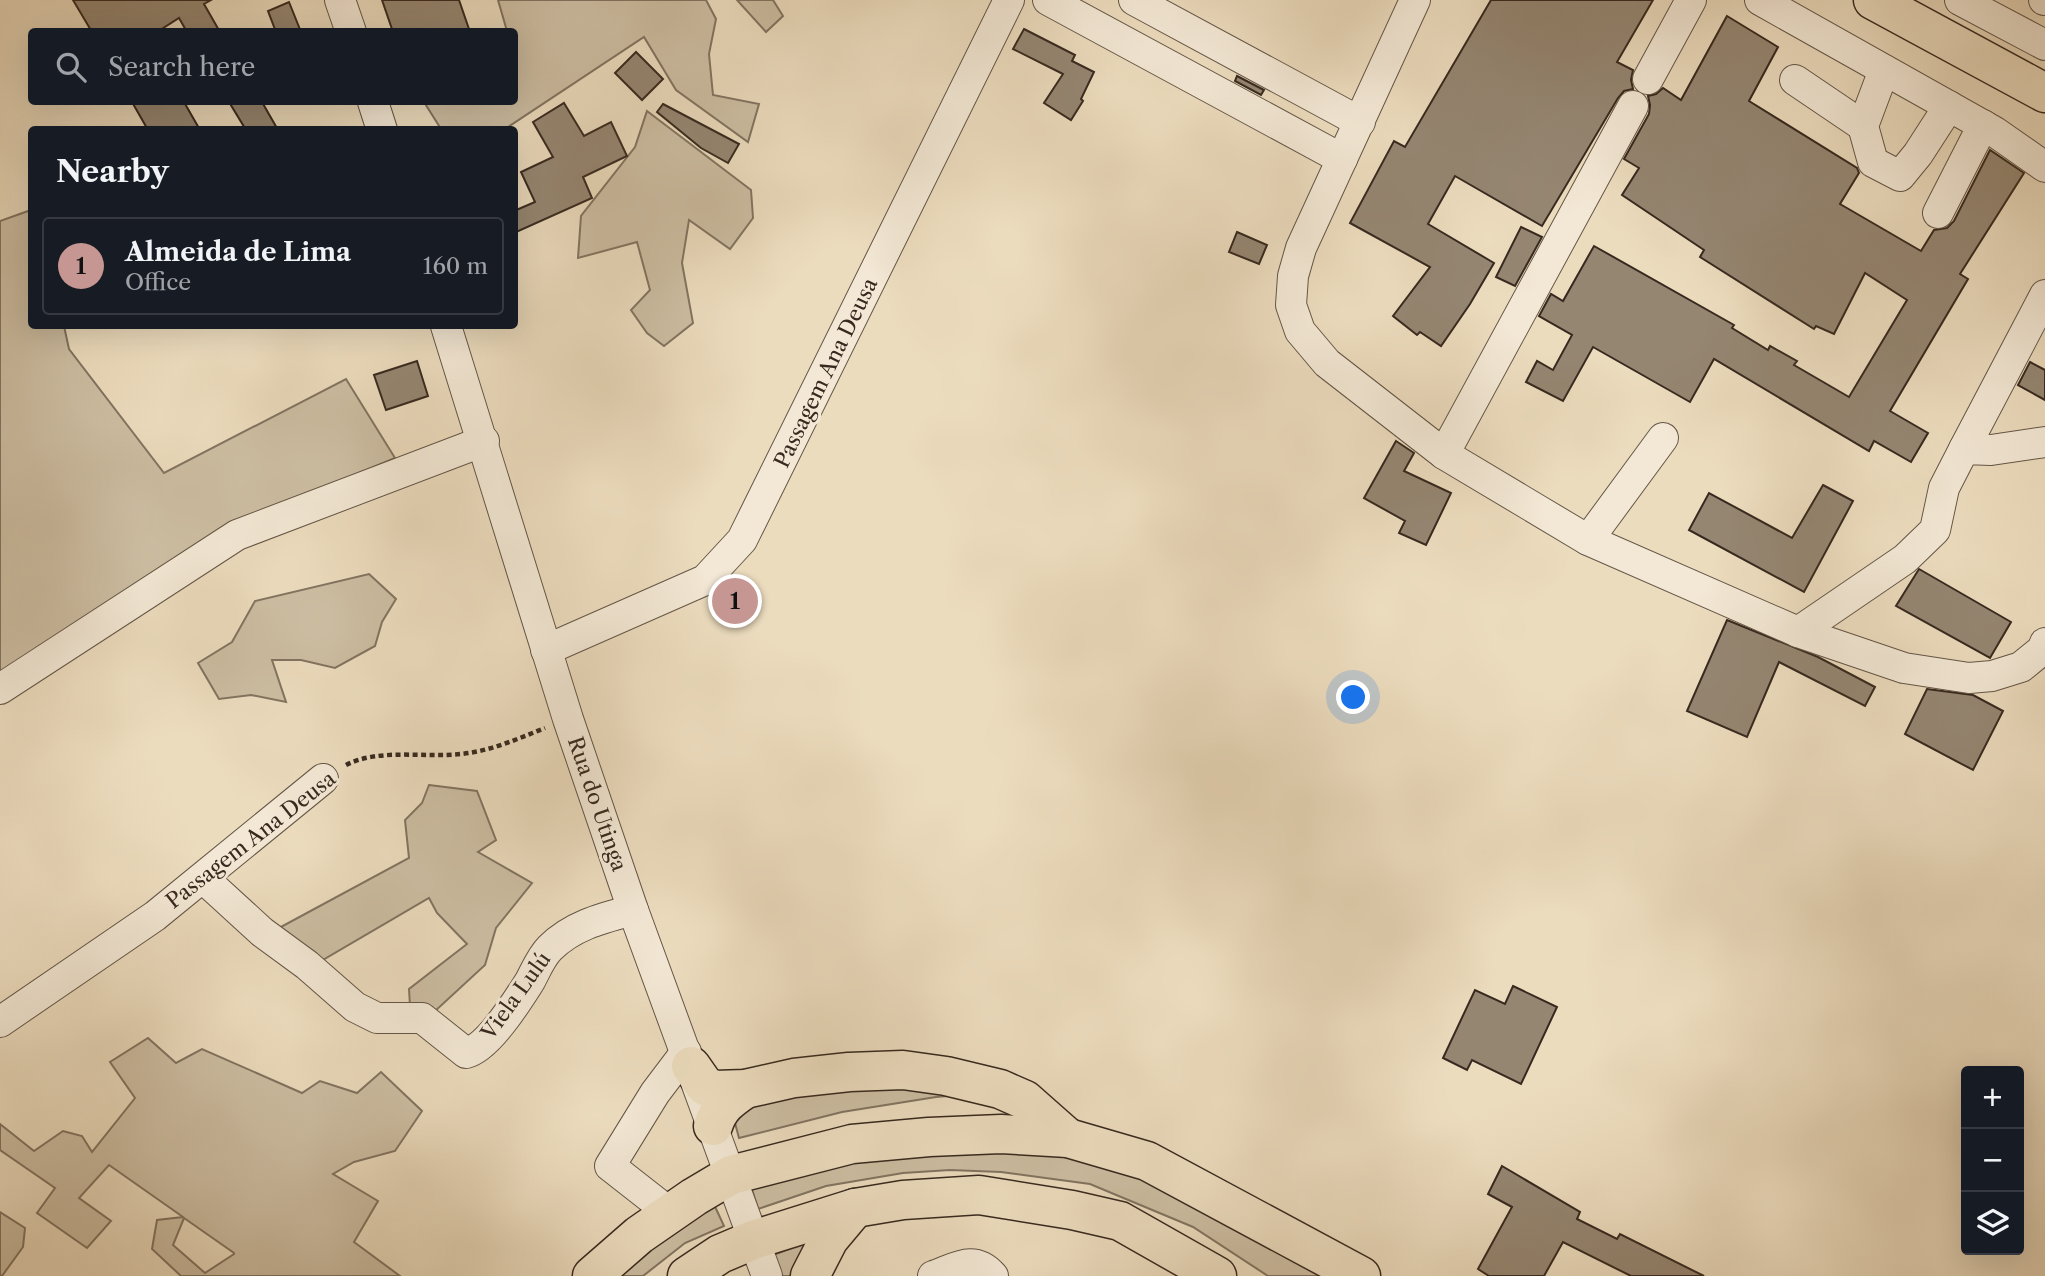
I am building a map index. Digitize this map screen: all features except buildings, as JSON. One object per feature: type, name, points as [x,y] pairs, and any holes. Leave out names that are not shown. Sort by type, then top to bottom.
[{"type":"main road","points":[[1873,0],[2045,93]]},
{"type":"main road","points":[[689,1059],[705,1086],[715,1090],[745,1089],[794,1078],[849,1072],[903,1070],[946,1076],[1000,1089],[1026,1100],[1069,1138]]},
{"type":"main road","points":[[713,1126],[717,1112],[727,1101],[745,1089]]},
{"type":"main road","points":[[592,1276],[639,1235],[731,1175],[852,1144],[1000,1134],[1069,1138],[1147,1161],[1361,1276]]},
{"type":"main road","points":[[687,1276],[720,1254],[753,1240],[855,1208],[903,1200],[979,1195],[1072,1210],[1120,1221],[1217,1276]]},
{"type":"main road","points":[[810,1276],[829,1239],[855,1208]]},
{"type":"street","points":[[340,0],[350,28]]},
{"type":"street","name":"Passagem Ana Deusa","points":[[546,650],[705,580],[742,540],[1009,0]]},
{"type":"street","points":[[1048,0],[1342,159]]},
{"type":"street","points":[[1096,26],[1114,21],[1121,8],[1120,0]]},
{"type":"street","points":[[1134,0],[1360,122]]},
{"type":"street","points":[[1415,0],[1301,248],[1293,276],[1291,305],[1300,331],[1327,363],[1444,454],[1588,540],[1798,632],[1904,668],[1969,678],[1992,676],[2021,667],[2042,650],[2045,643]]},
{"type":"street","points":[[1648,79],[1691,0]]},
{"type":"street","points":[[1760,0],[1983,125],[2045,167]]},
{"type":"street","points":[[1960,0],[2045,45]]},
{"type":"street","points":[[1884,70],[1863,126],[1873,162],[1900,176],[1949,106]]},
{"type":"street","points":[[1795,80],[1863,126]]},
{"type":"street","points":[[374,105],[381,126]]},
{"type":"street","points":[[1444,454],[1633,106]]},
{"type":"street","points":[[1938,214],[1983,125]]},
{"type":"street","points":[[1798,632],[1905,559],[1934,530],[1944,488],[2045,295]]},
{"type":"street","name":"Rua do Utinga","points":[[447,329],[484,441],[568,719],[633,910],[766,1276]]},
{"type":"street","points":[[1588,540],[1663,438]]},
{"type":"street","points":[[0,690],[237,535],[484,441]]},
{"type":"street","points":[[1964,449],[1991,450],[2045,442]]},
{"type":"street","name":"Passagem Ana Deusa","points":[[0,1022],[107,950],[202,878],[323,779]]},
{"type":"street","name":"Viela Lulú","points":[[202,878],[262,932],[307,965],[355,1007],[377,1018],[422,1018],[466,1053],[480,1046],[509,1012],[547,950],[562,937],[581,926],[633,910]]},
{"type":"street","points":[[670,1213],[610,1166],[655,1093],[689,1059]]},
{"type":"street","points":[[933,1276],[972,1263],[983,1265],[993,1276]]},
{"type":"path","name":"Passagem Ana Deusa","points":[[323,779],[350,763],[373,758],[433,757],[489,751],[568,719]]},
{"type":"shaded area","points":[[498,0],[706,0],[716,19],[709,54],[713,95],[759,104],[748,142],[676,90],[644,37],[510,126],[439,126],[426,105],[518,105],[518,28],[506,28]]},
{"type":"shaded area","points":[[737,0],[773,0],[783,16],[766,32]]},
{"type":"shaded area","points":[[647,111],[751,190],[753,218],[730,249],[689,220],[682,263],[693,323],[664,346],[647,333],[631,310],[650,290],[637,242],[578,258],[581,216],[635,147]]},
{"type":"shaded area","points":[[28,211],[28,329],[65,329],[69,349],[164,473],[346,379],[395,458],[226,529],[0,678],[0,221]]},
{"type":"shaded area","points":[[369,574],[396,599],[382,622],[375,646],[335,668],[301,660],[272,660],[286,702],[251,695],[219,699],[198,663],[232,642],[255,601]]},
{"type":"shaded area","points":[[429,785],[477,791],[496,840],[478,852],[532,883],[496,928],[485,965],[433,1013],[410,1006],[409,989],[467,944],[437,913],[429,898],[321,961],[279,928],[409,858],[405,820],[422,803]]},
{"type":"shaded area","points":[[148,1038],[176,1063],[202,1049],[302,1093],[320,1081],[357,1093],[381,1072],[422,1111],[395,1151],[354,1162],[333,1174],[378,1201],[354,1242],[400,1276],[181,1276],[152,1249],[157,1220],[183,1217],[109,1165],[79,1198],[111,1221],[87,1248],[37,1213],[55,1188],[0,1150],[0,1124],[34,1151],[63,1131],[82,1136],[92,1152],[135,1098],[110,1062]],"holes":[[[184,1218],[234,1253],[205,1273],[173,1245]]]},
{"type":"shaded area","points":[[844,1081],[1005,1091],[936,1097],[842,1112],[739,1138],[731,1108]]},
{"type":"shaded area","points":[[1017,1144],[1131,1168],[1324,1276],[1268,1276],[1193,1227],[1090,1184],[1001,1172],[950,1170],[903,1173],[826,1186],[758,1209],[748,1176],[832,1157]]},
{"type":"shaded area","points":[[712,1200],[724,1226],[685,1243],[643,1276],[606,1276]]},
{"type":"shaded area","points":[[0,1212],[25,1228],[23,1247],[2,1276],[0,1275]]},
{"type":"shaded area","points":[[806,1242],[793,1276],[778,1276],[771,1256]]},
{"type":"place","name":"Almeida de Lima","points":[[735,601]]}]
